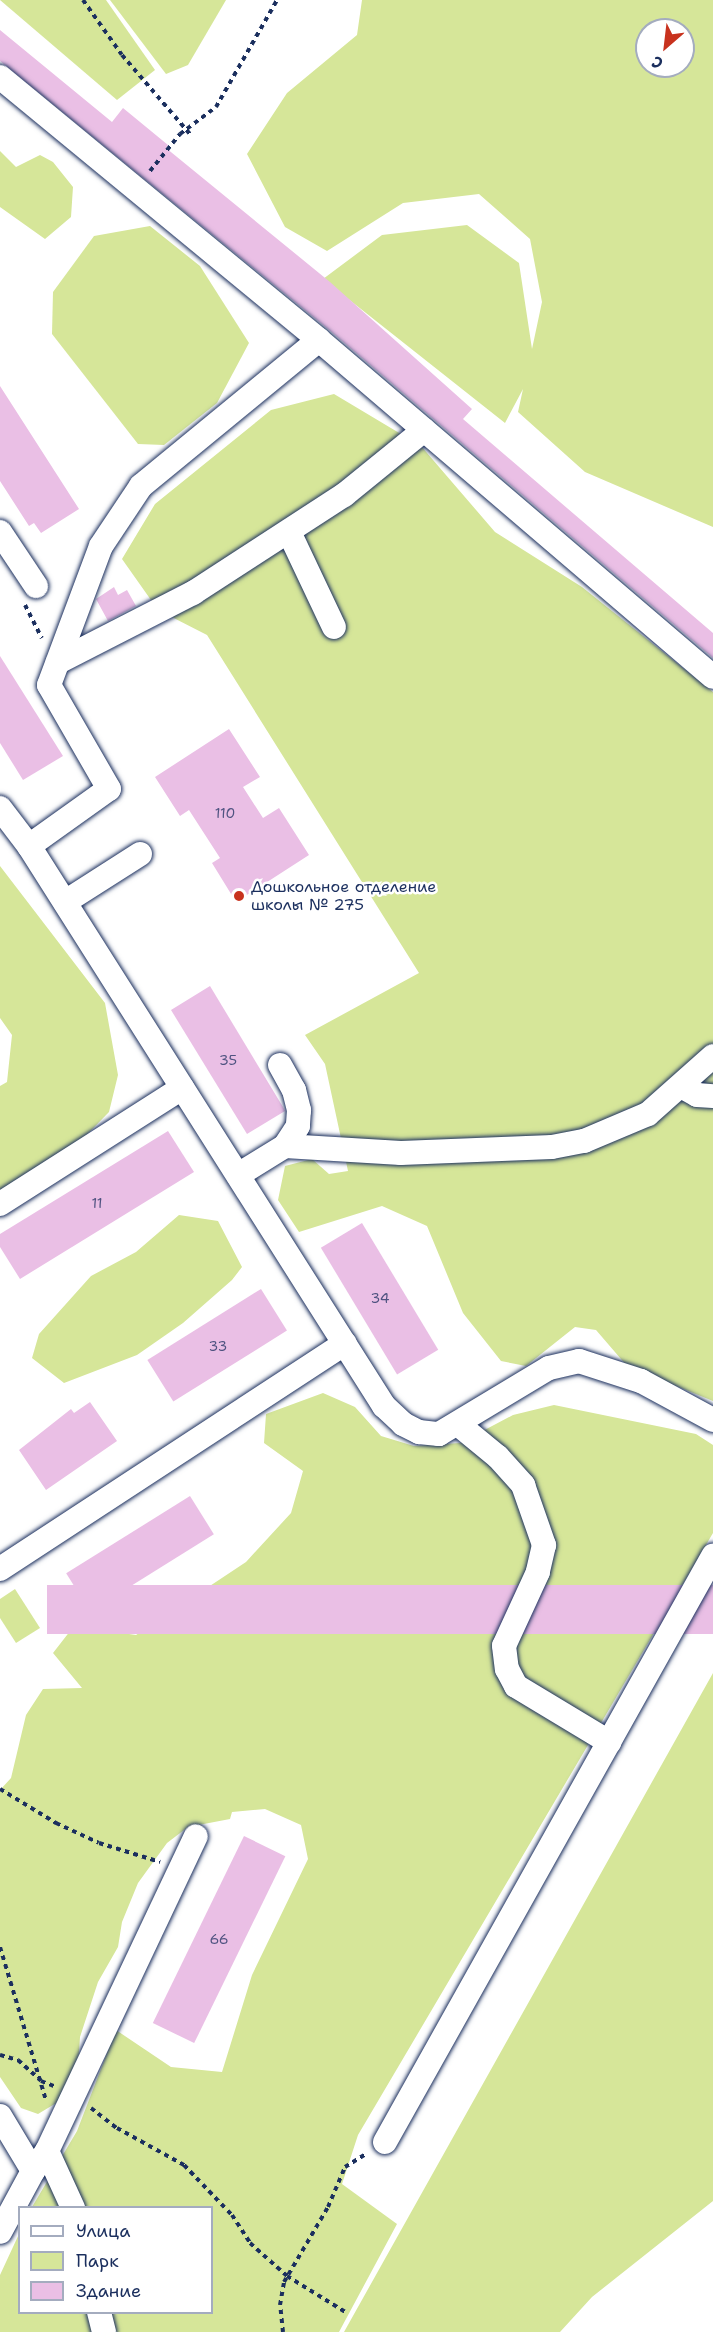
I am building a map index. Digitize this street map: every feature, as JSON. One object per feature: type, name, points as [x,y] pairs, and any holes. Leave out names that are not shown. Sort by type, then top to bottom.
[{"type":"street","points":[[0,77],[319,340],[713,677]]},
{"type":"street","points":[[29,846],[109,789],[49,685],[101,546],[141,486],[319,340]]},
{"type":"street","points":[[58,662],[193,593],[345,495],[424,430]]},
{"type":"street","points":[[0,532],[36,586]]},
{"type":"street","points":[[288,532],[334,627]]},
{"type":"street","points":[[0,808],[29,846],[65,902],[384,1406],[403,1424],[418,1432],[439,1434],[459,1425],[549,1368],[579,1361],[641,1381],[713,1420]]},
{"type":"street","points":[[65,902],[140,854]]},
{"type":"street","points":[[285,1146],[401,1153],[552,1147],[613,1132],[648,1114],[713,1056]]},
{"type":"street","points":[[238,1174],[285,1146],[298,1126],[299,1110],[294,1090],[280,1065]]},
{"type":"street","points":[[681,1086],[697,1095],[713,1096]]},
{"type":"street","points":[[0,1204],[182,1088]]},
{"type":"street","points":[[0,1569],[345,1343]]},
{"type":"street","points":[[459,1425],[498,1457],[523,1485],[544,1545],[538,1572],[504,1646],[507,1669],[516,1686],[609,1742]]},
{"type":"street","points":[[385,2142],[713,1556]]},
{"type":"street","points":[[0,2232],[50,2143],[196,1836]]},
{"type":"street","points":[[0,2116],[33,2170]]},
{"type":"street","points":[[50,2143],[72,2206]]},
{"type":"street","points":[[99,2314],[104,2332]]},
{"type":"path","points":[[83,0],[122,55],[190,134]]},
{"type":"path","points":[[136,188],[186,129],[216,106],[277,0]]},
{"type":"path","points":[[36,586],[25,607],[58,662]]},
{"type":"path","points":[[0,1789],[56,1823],[99,1843],[181,1868]]},
{"type":"path","points":[[0,1947],[41,2081],[50,2143]]},
{"type":"path","points":[[0,2055],[18,2060],[41,2081],[73,2096],[117,2128],[184,2165],[232,2215],[250,2242],[287,2276],[347,2313]]},
{"type":"path","points":[[283,2332],[280,2306],[287,2276],[328,2207],[345,2168],[385,2142]]},
{"type":"green space","points":[[0,0],[106,0],[155,70],[117,100]]},
{"type":"green space","points":[[110,0],[226,0],[188,65],[166,74]]},
{"type":"green space","points":[[362,0],[713,0],[713,527],[585,472],[518,412],[523,389],[505,423],[323,279],[382,235],[467,225],[519,263],[532,349],[542,302],[530,239],[479,194],[403,203],[327,251],[285,227],[247,154],[287,93],[357,35]]},
{"type":"green space","points":[[0,151],[16,167],[40,155],[53,162],[73,187],[71,217],[45,239],[0,207]]},
{"type":"green space","points":[[150,226],[200,266],[249,343],[217,403],[164,445],[138,444],[52,334],[53,292],[94,236]]},
{"type":"green space","points":[[334,394],[421,446],[495,532],[582,587],[713,692],[713,1401],[627,1366],[596,1330],[575,1327],[526,1366],[501,1361],[463,1313],[427,1226],[382,1206],[299,1232],[278,1200],[285,1166],[312,1159],[329,1174],[348,1171],[325,1064],[305,1035],[419,973],[207,635],[158,610],[122,559],[155,504],[271,410]]},
{"type":"green space","points":[[0,866],[105,1003],[118,1075],[109,1112],[59,1163],[0,1214],[0,1086],[7,1082],[12,1035],[0,1018]]},
{"type":"green space","points":[[179,1215],[218,1221],[242,1267],[232,1280],[183,1323],[137,1355],[64,1383],[32,1358],[39,1334],[91,1276],[136,1252]]},
{"type":"green space","points":[[323,1393],[355,1407],[381,1436],[414,1446],[460,1443],[513,1415],[554,1405],[696,1434],[713,1445],[713,1533],[358,2135],[342,2184],[397,2224],[339,2332],[0,2332],[0,2275],[18,2236],[18,2314],[213,2314],[213,2206],[33,2206],[77,2131],[116,2030],[171,2067],[222,2072],[252,1975],[308,1859],[301,1825],[265,1809],[232,1812],[230,1819],[188,1827],[167,1843],[138,1883],[122,1922],[118,1947],[98,1982],[80,2037],[78,2066],[63,2099],[38,2114],[21,2108],[0,2077],[0,1790],[11,1778],[26,1715],[43,1689],[82,1688],[53,1653],[74,1626],[136,1635],[246,1562],[291,1513],[303,1471],[264,1443],[266,1414]]},
{"type":"green space","points":[[15,1589],[40,1628],[16,1643],[0,1618],[0,1599]]},
{"type":"green space","points":[[713,1673],[713,2201],[592,2297],[560,2332],[344,2332]]},
{"type":"building","points":[[0,30],[112,122],[123,108],[168,145],[166,148],[330,282],[472,409],[463,419],[713,633],[713,658],[328,329],[0,61]]},
{"type":"building","points":[[0,386],[79,509],[41,533],[34,523],[29,526],[0,481]]},
{"type":"building","points":[[114,587],[118,595],[127,590],[136,606],[108,621],[96,599]]},
{"type":"building","points":[[0,656],[63,756],[23,780],[0,743]]},
{"type":"building","points":[[229,729],[260,777],[243,787],[263,818],[279,808],[309,855],[236,902],[212,863],[220,858],[189,810],[180,816],[155,777]]},
{"type":"building","points":[[210,986],[285,1111],[247,1134],[171,1010]]},
{"type":"building","points":[[168,1131],[194,1172],[20,1279],[0,1247],[0,1234]]},
{"type":"building","points":[[362,1223],[438,1350],[397,1375],[321,1248]]},
{"type":"building","points":[[261,1289],[287,1331],[173,1402],[147,1360]]},
{"type":"building","points":[[90,1402],[117,1441],[46,1490],[19,1450],[71,1409],[74,1413]]},
{"type":"building","points":[[190,1496],[214,1534],[90,1612],[66,1573]]},
{"type":"building","points":[[47,1585],[713,1585],[713,1634],[47,1634]]},
{"type":"building","points":[[244,1836],[285,1856],[194,2043],[153,2023]]},
{"type":"place","name":"Дошкольное отделение школы № 275","points":[[239,896]]}]
